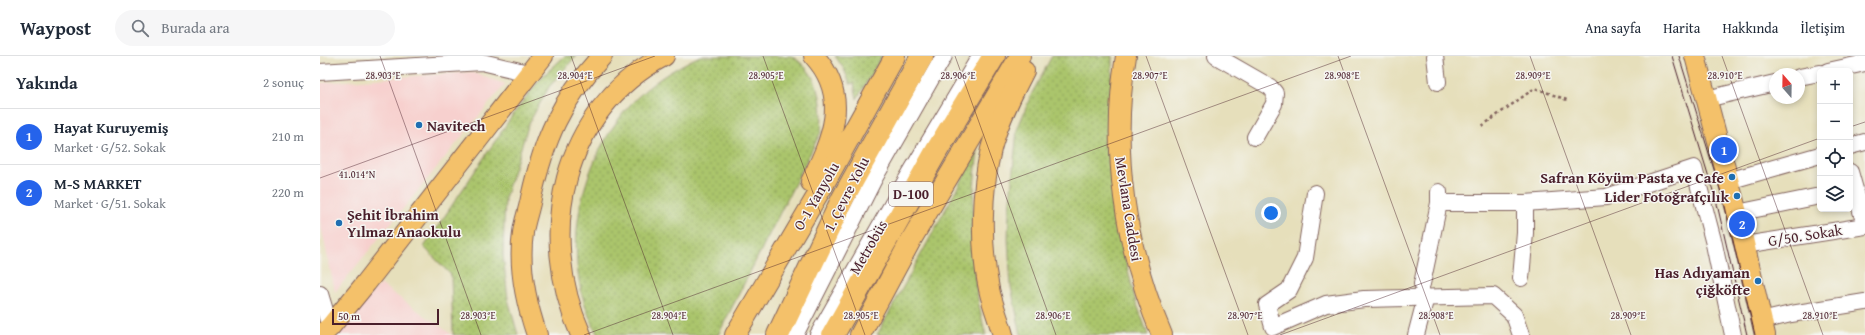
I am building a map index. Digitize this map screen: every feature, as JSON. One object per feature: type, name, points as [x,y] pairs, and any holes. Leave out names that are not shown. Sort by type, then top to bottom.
[{"type":"highway","name":"1. Çevre Yolu","points":[[778,335],[843,198],[922,56]]},
{"type":"highway","name":"D-100","points":[[833,335],[937,150],[994,56]]},
{"type":"main road","points":[[325,331],[371,276],[528,73],[543,56]]},
{"type":"main road","points":[[537,335],[525,294],[522,252],[523,233],[537,173],[547,139],[560,113],[576,87],[602,56]]},
{"type":"main road","points":[[581,335],[573,317],[565,291],[561,262],[561,204],[569,169],[586,132],[597,113],[625,83],[653,62],[664,56]]},
{"type":"main road","points":[[775,264],[784,238],[825,151],[833,129],[835,107],[833,90],[829,79],[814,56]]},
{"type":"main road","name":"O-1 Yanyolu","points":[[735,335],[775,264],[824,184],[895,56]]},
{"type":"main road","points":[[860,335],[915,233],[1020,56]]},
{"type":"main road","points":[[994,335],[985,265],[983,234],[985,193],[991,149],[1001,117],[1033,56]]},
{"type":"main road","name":"Mevlana Caddesi","points":[[1126,56],[1123,72],[1120,126],[1120,167],[1132,243],[1140,278],[1148,304],[1162,335]]},
{"type":"main road","points":[[1695,56],[1737,213],[1763,328]]},
{"type":"main road","points":[[989,290],[1004,335]]},
{"type":"street","points":[[796,335],[875,176],[944,56]]},
{"type":"street","name":"Metrobüs","points":[[818,335],[901,189],[980,56]]},
{"type":"street","points":[[1216,56],[1270,87],[1275,93],[1274,104],[1255,137]]},
{"type":"street","points":[[1435,56],[1438,82]]},
{"type":"street","points":[[320,72],[482,62],[528,73]]},
{"type":"street","points":[[1842,68],[1865,63]]},
{"type":"street","points":[[1805,76],[1817,74]]},
{"type":"street","points":[[1706,99],[1769,84]]},
{"type":"street","points":[[1853,145],[1865,142]]},
{"type":"street","points":[[1728,181],[1817,156]]},
{"type":"street","points":[[1416,335],[1439,198],[1525,203],[1606,197],[1694,168],[1714,244],[1733,335]]},
{"type":"street","points":[[1852,176],[1857,190],[1865,226]]},
{"type":"street","points":[[1315,193],[1305,258],[1290,290],[1267,305],[1275,331],[1326,304],[1424,290],[1493,296],[1514,315],[1521,335]]},
{"type":"street","points":[[1737,213],[1817,197]]},
{"type":"street","points":[[1521,278],[1525,233],[1525,203]]},
{"type":"street","name":"G/50. Sokak","points":[[1744,245],[1865,226]]},
{"type":"street","points":[[320,294],[325,331]]},
{"type":"street","points":[[1763,328],[1791,314],[1865,302]]},
{"type":"path","points":[[1482,126],[1535,88],[1567,100]]},
{"type":"shaded area","points":[[471,72],[505,84],[335,292],[320,221],[320,83]]},
{"type":"shaded area","points":[[380,284],[451,334],[453,335],[335,335]]},
{"type":"green space","points":[[565,56],[576,56],[549,87],[529,123],[505,198],[503,255],[508,299],[518,335],[453,335],[451,275],[424,247],[514,113],[542,77]]},
{"type":"green space","points":[[700,56],[792,56],[808,71],[818,89],[822,109],[821,132],[718,335],[598,335],[586,307],[579,277],[576,246],[579,216],[586,185],[597,156],[611,129],[637,97],[662,77]]},
{"type":"green space","points":[[835,56],[882,56],[857,99],[854,83],[850,84],[844,69]]},
{"type":"green space","points":[[1052,56],[1112,56],[1112,174],[1122,245],[1135,299],[1148,335],[1021,335],[1011,287],[1008,239],[1009,210],[1017,130],[1032,93]]},
{"type":"green space","points":[[978,150],[973,196],[973,243],[976,289],[986,335],[877,335]]},
{"type":"tram line","points":[[1672,56],[1717,204],[1747,335]]},
{"type":"tram line","points":[[1679,56],[1724,202],[1755,335]]},
{"type":"place","name":"Navitech","points":[[419,125]]},
{"type":"place","name":"Hayat Kuruyemiş","points":[[1724,150]]},
{"type":"place","name":"Safran Köyüm Pasta ve Cafe","points":[[1732,177]]},
{"type":"place","name":"Lider Fotoğrafçılık","points":[[1737,196]]},
{"type":"place","name":"Şehit İbrahim Yılmaz Anaokulu","points":[[339,223]]},
{"type":"place","name":"M-S MARKET","points":[[1742,224]]},
{"type":"place","name":"Has Adıyaman çiğköfte","points":[[1758,281]]}]
